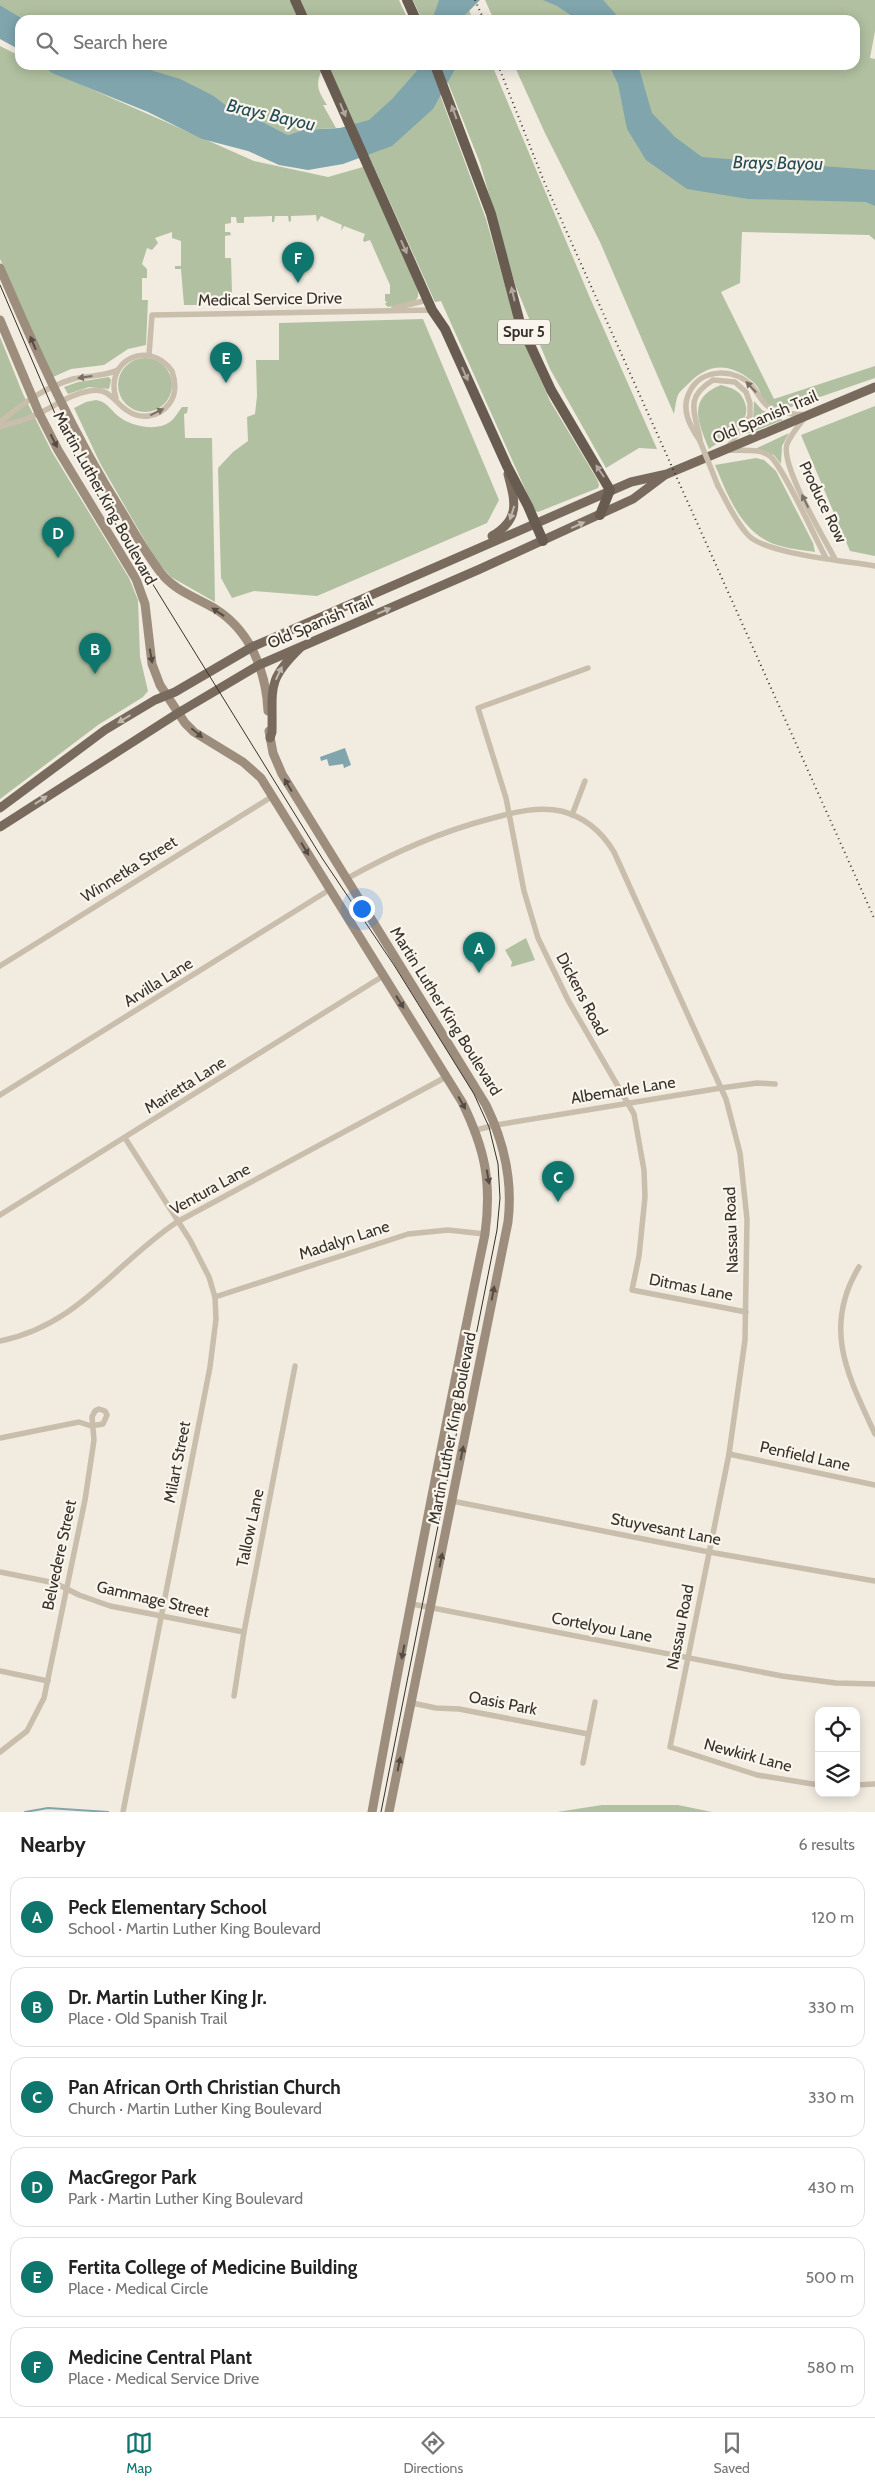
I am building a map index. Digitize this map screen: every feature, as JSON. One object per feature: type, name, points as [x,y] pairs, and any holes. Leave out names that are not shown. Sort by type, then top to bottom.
[{"type":"highway","points":[[295,0],[302,15]]},
{"type":"highway","points":[[407,0],[414,15]]},
{"type":"highway","points":[[325,70],[432,310],[445,329],[543,540]]},
{"type":"highway","name":"Spur 5","points":[[437,70],[491,214],[520,323],[551,390],[610,490]]},
{"type":"highway","points":[[600,514],[610,490]]},
{"type":"main road","name":"Martin Luther King Boulevard","points":[[0,268],[52,388],[91,463],[162,575],[186,594],[223,614],[243,634],[252,647],[259,664],[268,700],[270,738],[275,762],[346,880],[476,1085],[496,1125],[508,1169],[509,1208],[389,1812]]},
{"type":"main road","name":"Martin Luther King Boulevard","points":[[0,320],[39,413],[58,450],[136,579],[145,604],[152,664],[166,696],[184,723],[202,738],[247,766],[261,778],[446,1077],[476,1130],[489,1187],[485,1234],[423,1534],[412,1604],[372,1812]]},
{"type":"main road","name":"Old Spanish Trail","points":[[0,808],[105,730],[155,700],[166,696],[252,647],[610,490],[631,482],[667,474],[875,387]]},
{"type":"main road","points":[[461,554],[473,544],[501,530],[509,522],[514,511],[514,497],[507,466]]},
{"type":"main road","name":"Old Spanish Trail","points":[[0,827],[178,713],[259,664],[633,499],[667,474]]},
{"type":"main road","points":[[270,738],[272,732],[272,698],[278,672],[305,644]]},
{"type":"street","name":"Medical Service Drive","points":[[388,310],[428,300]]},
{"type":"street","name":"Medical Service Drive","points":[[149,355],[152,315],[432,310]]},
{"type":"street","points":[[0,422],[32,397],[72,380],[106,375],[118,370],[130,358],[149,355],[156,357],[168,366],[175,378],[175,393],[168,406],[156,414],[142,416],[128,412],[116,398],[102,391],[92,390],[59,402],[39,413],[0,427]]},
{"type":"street","points":[[116,398],[114,387],[118,370]]},
{"type":"street","name":"Produce Row","points":[[700,441],[690,427],[685,410],[687,398],[697,382],[710,373],[726,373],[738,376],[752,386],[770,408],[806,415],[787,445],[786,456],[790,472],[836,559]]},
{"type":"street","name":"Produce Row","points":[[726,450],[750,416],[748,398],[735,382],[713,380],[697,393],[693,409],[700,441],[718,486],[736,520],[749,537],[770,548],[875,566]]},
{"type":"street","name":"Produce Row","points":[[726,450],[758,452],[770,456],[782,474],[826,558]]},
{"type":"street","name":"Dickens Road","points":[[588,668],[478,708],[510,813],[524,891],[538,938],[568,1000],[629,1103],[639,1137],[645,1197],[640,1248],[632,1290]]},
{"type":"street","points":[[572,815],[585,781]]},
{"type":"street","name":"Winnetka Street","points":[[0,966],[273,796]]},
{"type":"street","name":"Nassau Road","points":[[510,813],[550,810],[572,815],[588,822],[599,832],[614,852],[721,1088],[732,1118],[742,1173],[747,1219],[744,1340],[729,1454],[670,1747]]},
{"type":"street","points":[[346,880],[392,854],[434,835],[510,813]]},
{"type":"street","name":"Arvilla Lane","points":[[0,1096],[329,890]]},
{"type":"street","name":"Marietta Lane","points":[[0,1215],[383,976]]},
{"type":"street","name":"Ventura Lane","points":[[0,1341],[49,1324],[85,1302],[136,1252],[177,1222],[446,1077]]},
{"type":"street","name":"Albemarle Lane","points":[[476,1130],[496,1125],[721,1088],[757,1083],[775,1084]]},
{"type":"street","name":"Milart Street","points":[[123,1812],[213,1348],[216,1320],[216,1297],[202,1260],[126,1138]]},
{"type":"street","name":"Madalyn Lane","points":[[216,1297],[408,1234],[448,1230],[485,1234]]},
{"type":"street","points":[[859,1267],[844,1297],[840,1327],[841,1345],[849,1375],[875,1434]]},
{"type":"street","name":"Ditmas Lane","points":[[632,1290],[746,1312]]},
{"type":"street","name":"Tallow Lane","points":[[234,1696],[244,1632],[295,1366]]},
{"type":"street","points":[[0,1438],[79,1422],[91,1426],[103,1424],[107,1415],[105,1411],[100,1409],[95,1411],[91,1426]]},
{"type":"street","name":"Belvedere Street","points":[[0,1752],[26,1731],[38,1714],[48,1681],[92,1457],[94,1440],[91,1426]]},
{"type":"street","name":"Penfield Lane","points":[[729,1454],[875,1484]]},
{"type":"street","name":"Stuyvesant Lane","points":[[452,1501],[710,1552],[875,1581]]},
{"type":"street","name":"Gammage Street","points":[[0,1572],[55,1583],[110,1606],[244,1632]]},
{"type":"street","name":"Cortelyou Lane","points":[[412,1604],[810,1681],[875,1684]]},
{"type":"street","points":[[0,1671],[48,1681]]},
{"type":"street","points":[[583,1763],[594,1702]]},
{"type":"street","name":"Oasis Park","points":[[412,1703],[436,1708],[459,1708],[588,1734]]},
{"type":"street","name":"Newkirk Lane","points":[[670,1747],[757,1774],[815,1784]]},
{"type":"street","points":[[860,1785],[875,1784]]},
{"type":"green space","points":[[0,0],[290,0],[297,15],[17,15],[0,5]]},
{"type":"green space","points":[[299,0],[399,0],[406,15],[306,15]]},
{"type":"green space","points":[[413,0],[465,0],[471,15],[420,15]]},
{"type":"green space","points":[[485,0],[875,0],[875,31],[870,58],[875,59],[875,240],[869,235],[742,232],[740,283],[721,292],[774,399],[875,366],[875,378],[788,408],[778,408],[766,403],[752,381],[743,375],[727,368],[711,369],[696,377],[680,392],[674,414],[600,242],[545,133],[516,70],[860,70],[860,15],[492,15]]},
{"type":"green space","points":[[0,46],[15,54],[15,70],[48,70],[254,161],[328,177],[363,167],[415,282],[418,296],[412,303],[388,307],[385,304],[387,302],[385,301],[385,294],[390,294],[390,285],[370,240],[364,242],[363,240],[365,234],[344,226],[341,231],[342,225],[321,216],[317,222],[316,215],[291,216],[291,221],[289,222],[288,216],[275,216],[274,222],[272,222],[272,216],[244,217],[244,223],[237,223],[236,217],[231,217],[231,223],[225,224],[225,232],[230,232],[231,235],[225,236],[225,258],[231,258],[232,293],[224,293],[224,305],[184,305],[181,269],[175,269],[175,266],[181,266],[181,241],[172,238],[172,232],[155,238],[158,243],[152,250],[147,248],[142,264],[147,269],[147,278],[142,278],[142,300],[148,300],[146,345],[128,349],[104,365],[71,369],[53,377],[0,259]]},
{"type":"green space","points":[[147,70],[320,70],[319,89],[327,105],[323,105],[336,128],[303,130],[288,135],[255,118],[232,110],[214,96]]},
{"type":"green space","points":[[330,70],[431,70],[486,219],[511,307],[528,351],[550,401],[597,479],[598,488],[538,512],[535,511],[441,301],[435,302]]},
{"type":"green space","points":[[443,70],[494,70],[590,298],[657,449],[639,448],[606,468],[550,369],[516,287],[480,163]]},
{"type":"green space","points":[[423,319],[499,500],[487,523],[317,596],[254,591],[232,598],[221,578],[218,468],[233,452],[248,441],[247,417],[255,414],[257,396],[256,360],[279,360],[279,323]]},
{"type":"green space","points":[[0,337],[23,394],[52,452],[129,578],[138,600],[140,657],[148,691],[143,697],[98,725],[0,799]]},
{"type":"green space","points":[[140,358],[150,358],[160,362],[168,370],[172,385],[168,400],[160,408],[150,412],[140,412],[130,408],[122,400],[118,390],[118,380],[122,370],[130,362]]},
{"type":"green space","points":[[109,377],[111,380],[109,389],[89,387],[68,394],[64,387],[78,382]]},
{"type":"green space","points":[[721,385],[739,393],[745,403],[745,418],[729,436],[709,449],[699,420],[699,404],[710,390]]},
{"type":"green space","points":[[96,400],[106,404],[118,416],[129,423],[151,427],[158,427],[170,422],[182,407],[188,407],[187,413],[184,414],[185,438],[212,438],[215,602],[171,577],[156,560],[100,463],[74,408],[86,402]]},
{"type":"green space","points":[[754,401],[762,410],[783,420],[747,434],[753,422]]},
{"type":"green space","points":[[875,406],[875,556],[850,551],[801,435]]},
{"type":"green space","points":[[789,433],[782,446],[781,464],[774,455],[755,449]]},
{"type":"green space","points":[[756,458],[764,460],[776,471],[813,543],[815,552],[777,545],[765,540],[745,523],[731,501],[715,465]]},
{"type":"green space","points":[[526,938],[535,960],[511,967],[512,962],[505,950]]},
{"type":"green space","points":[[602,1805],[678,1805],[712,1812],[557,1812]]},
{"type":"water","points":[[439,0],[480,0],[465,15],[434,15]]},
{"type":"water","points":[[543,0],[603,0],[616,15],[570,15]]},
{"type":"water","points":[[0,5],[17,15],[15,15],[15,47],[0,39]]},
{"type":"water","points":[[48,70],[150,70],[180,79],[214,96],[232,110],[255,118],[288,135],[303,130],[340,128],[369,120],[392,99],[418,70],[454,70],[433,109],[392,146],[343,164],[308,170],[279,165],[248,151],[202,139],[148,112]]},
{"type":"water","name":"Brays Bayou","points":[[611,70],[639,70],[652,113],[675,137],[702,157],[875,170],[875,206],[866,202],[748,199],[687,189],[646,160],[627,129],[618,84]]},
{"type":"water","points":[[345,748],[351,765],[344,768],[343,764],[329,766],[327,759],[321,761],[320,757]]},
{"type":"waterway","points":[[25,1812],[48,1808],[108,1812]]},
{"type":"tram line","points":[[0,285],[65,437],[81,468],[322,858],[394,965],[474,1094],[489,1127],[498,1164],[500,1198],[497,1230],[381,1812]]},
{"type":"railway","points":[[475,0],[482,15]]},
{"type":"railway","points":[[500,70],[543,179],[875,920]]},
{"type":"place","name":"Medicine Central Plant","points":[[298,283]]},
{"type":"place","name":"Fertita College of Medicine Building","points":[[226,383]]},
{"type":"place","name":"MacGregor Park","points":[[58,558]]},
{"type":"place","name":"Dr. Martin Luther King Jr.","points":[[95,674]]},
{"type":"place","name":"Peck Elementary School","points":[[479,973]]},
{"type":"place","name":"Pan African Orth Christian Church","points":[[558,1202]]}]
